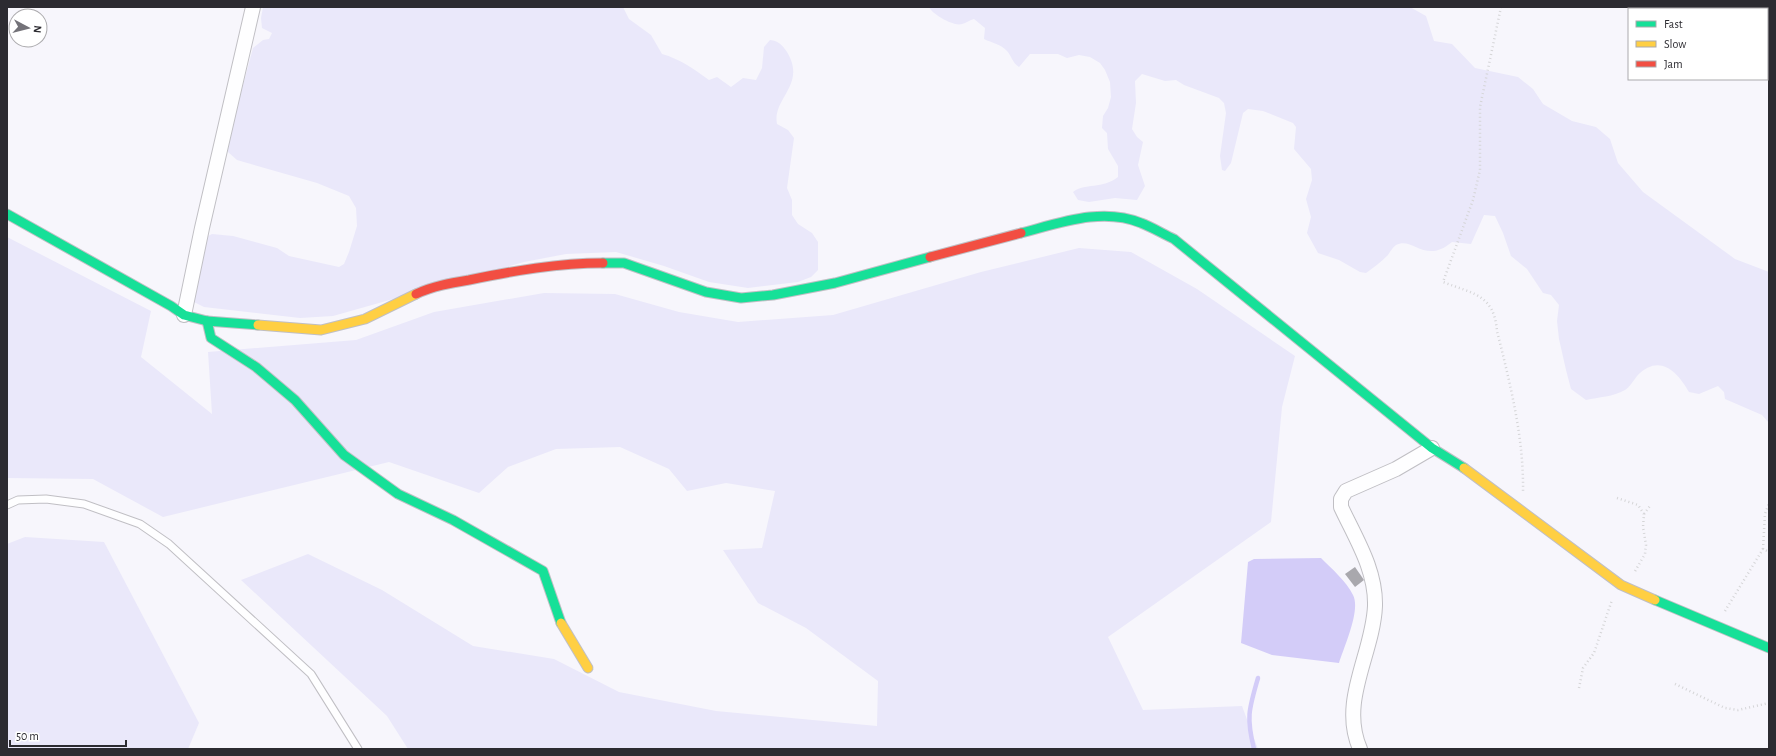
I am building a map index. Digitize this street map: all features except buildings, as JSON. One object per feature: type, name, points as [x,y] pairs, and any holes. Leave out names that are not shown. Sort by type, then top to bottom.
[{"type":"street","points":[[184,315],[202,228],[253,7]]},
{"type":"street","points":[[7,214],[171,306],[184,315],[207,321],[321,330],[365,319],[428,288],[487,276],[573,263],[624,263],[706,292],[741,298],[773,295],[835,283],[881,269],[1079,218],[1109,216],[1140,222],[1174,239],[1432,448],[1460,466],[1621,585],[1769,648]]},
{"type":"street","points":[[207,321],[211,338],[256,367],[295,400],[344,455],[398,494],[453,520],[543,571],[560,621],[588,668]]},
{"type":"street","points":[[1360,749],[1357,742],[1354,724],[1354,706],[1357,686],[1373,624],[1375,606],[1374,583],[1368,563],[1341,507],[1341,499],[1346,492],[1396,469],[1432,448]]},
{"type":"lane","points":[[7,505],[18,500],[46,499],[84,504],[140,524],[169,544],[311,674],[358,749]]},
{"type":"path","points":[[1501,7],[1480,107],[1480,170],[1473,200],[1442,282],[1485,299],[1496,318],[1497,331],[1516,417],[1524,473],[1524,492],[1516,507]]},
{"type":"path","points":[[1715,626],[1763,549],[1765,514],[1769,503]]},
{"type":"path","points":[[1644,514],[1650,506]]},
{"type":"path","points":[[1763,549],[1769,552]]},
{"type":"path","points":[[1675,684],[1725,708],[1738,710],[1769,703]]},
{"type":"shaded area","points":[[263,7],[623,7],[629,19],[651,35],[662,54],[692,68],[709,80],[717,77],[731,87],[743,78],[756,80],[762,68],[764,47],[770,40],[776,41],[782,45],[787,52],[792,64],[793,74],[788,91],[779,106],[777,115],[777,124],[788,130],[794,138],[787,188],[792,200],[792,215],[798,224],[812,233],[818,242],[818,270],[811,277],[798,282],[748,288],[709,282],[664,266],[616,252],[566,254],[524,262],[333,316],[300,318],[204,307],[194,302],[191,297],[206,237],[212,234],[233,236],[277,248],[289,256],[339,267],[344,264],[357,226],[356,208],[349,196],[317,183],[237,160],[228,152],[228,141],[253,48],[263,40],[269,39],[272,33],[262,28],[261,18]]},
{"type":"shaded area","points":[[929,7],[1410,7],[1426,16],[1434,41],[1452,44],[1475,68],[1518,77],[1533,89],[1543,104],[1572,121],[1596,127],[1610,139],[1618,163],[1643,192],[1735,259],[1769,272],[1769,423],[1762,415],[1725,399],[1724,392],[1718,386],[1699,394],[1689,392],[1679,377],[1667,368],[1660,365],[1645,369],[1637,376],[1627,389],[1611,395],[1586,400],[1571,389],[1559,339],[1557,321],[1559,305],[1551,295],[1543,293],[1527,269],[1511,256],[1495,216],[1484,215],[1471,244],[1452,242],[1443,248],[1434,251],[1427,251],[1402,243],[1396,245],[1385,258],[1366,273],[1360,272],[1339,260],[1318,253],[1307,233],[1311,217],[1306,199],[1312,180],[1311,169],[1294,149],[1296,127],[1293,123],[1263,111],[1248,109],[1243,113],[1231,163],[1225,171],[1222,170],[1220,156],[1226,113],[1224,103],[1219,98],[1184,85],[1176,80],[1165,81],[1142,74],[1135,81],[1136,103],[1132,129],[1137,137],[1143,142],[1138,165],[1145,186],[1137,200],[1115,198],[1089,202],[1078,200],[1073,192],[1077,189],[1100,185],[1112,181],[1118,177],[1118,166],[1108,149],[1107,133],[1102,128],[1103,116],[1108,108],[1111,97],[1110,82],[1100,63],[1090,57],[1079,55],[1067,58],[1058,54],[1030,54],[1019,67],[1005,49],[984,39],[985,28],[974,19],[962,24],[954,24],[934,13]]},
{"type":"shaded area","points":[[7,237],[151,311],[141,357],[212,414],[208,352],[356,340],[434,312],[544,293],[615,294],[679,312],[738,322],[833,315],[981,272],[1079,248],[1131,252],[1197,289],[1295,356],[1282,407],[1271,522],[1108,637],[1143,710],[1242,706],[1258,749],[408,749],[387,716],[241,580],[308,554],[382,590],[473,646],[554,659],[619,692],[716,711],[877,726],[878,681],[806,628],[758,603],[723,550],[762,548],[775,491],[726,483],[687,491],[669,469],[620,447],[556,449],[508,467],[479,493],[389,462],[163,517],[93,479],[7,478]]},
{"type":"shaded area","points":[[25,537],[104,542],[199,723],[188,749],[7,749],[7,544]]},
{"type":"shaded area","points":[[1321,558],[1347,585],[1355,602],[1353,619],[1339,663],[1272,655],[1241,643],[1248,562],[1254,559]]},
{"type":"waterway","points":[[1254,749],[1249,721],[1252,698],[1258,678]]},
{"type":"traffic: fast","points":[[7,214],[171,306],[184,315],[207,321],[258,325]]},
{"type":"traffic: fast","points":[[1021,233],[1081,218],[1111,216],[1126,218],[1141,223],[1174,239],[1432,448],[1464,468]]},
{"type":"traffic: fast","points":[[603,263],[624,263],[706,292],[741,298],[773,295],[835,283],[930,257]]},
{"type":"traffic: fast","points":[[207,321],[211,338],[256,367],[295,400],[344,455],[398,494],[453,520],[543,571],[561,623]]},
{"type":"traffic: fast","points":[[1655,600],[1769,648]]},
{"type":"traffic: slow","points":[[258,325],[321,330],[365,319],[416,294]]},
{"type":"traffic: slow","points":[[1464,468],[1621,585],[1655,600]]},
{"type":"traffic: slow","points":[[561,623],[588,668]]},
{"type":"traffic: jam","points":[[930,257],[1021,233]]},
{"type":"traffic: jam","points":[[416,294],[442,285],[519,271],[569,264],[603,263]]}]
